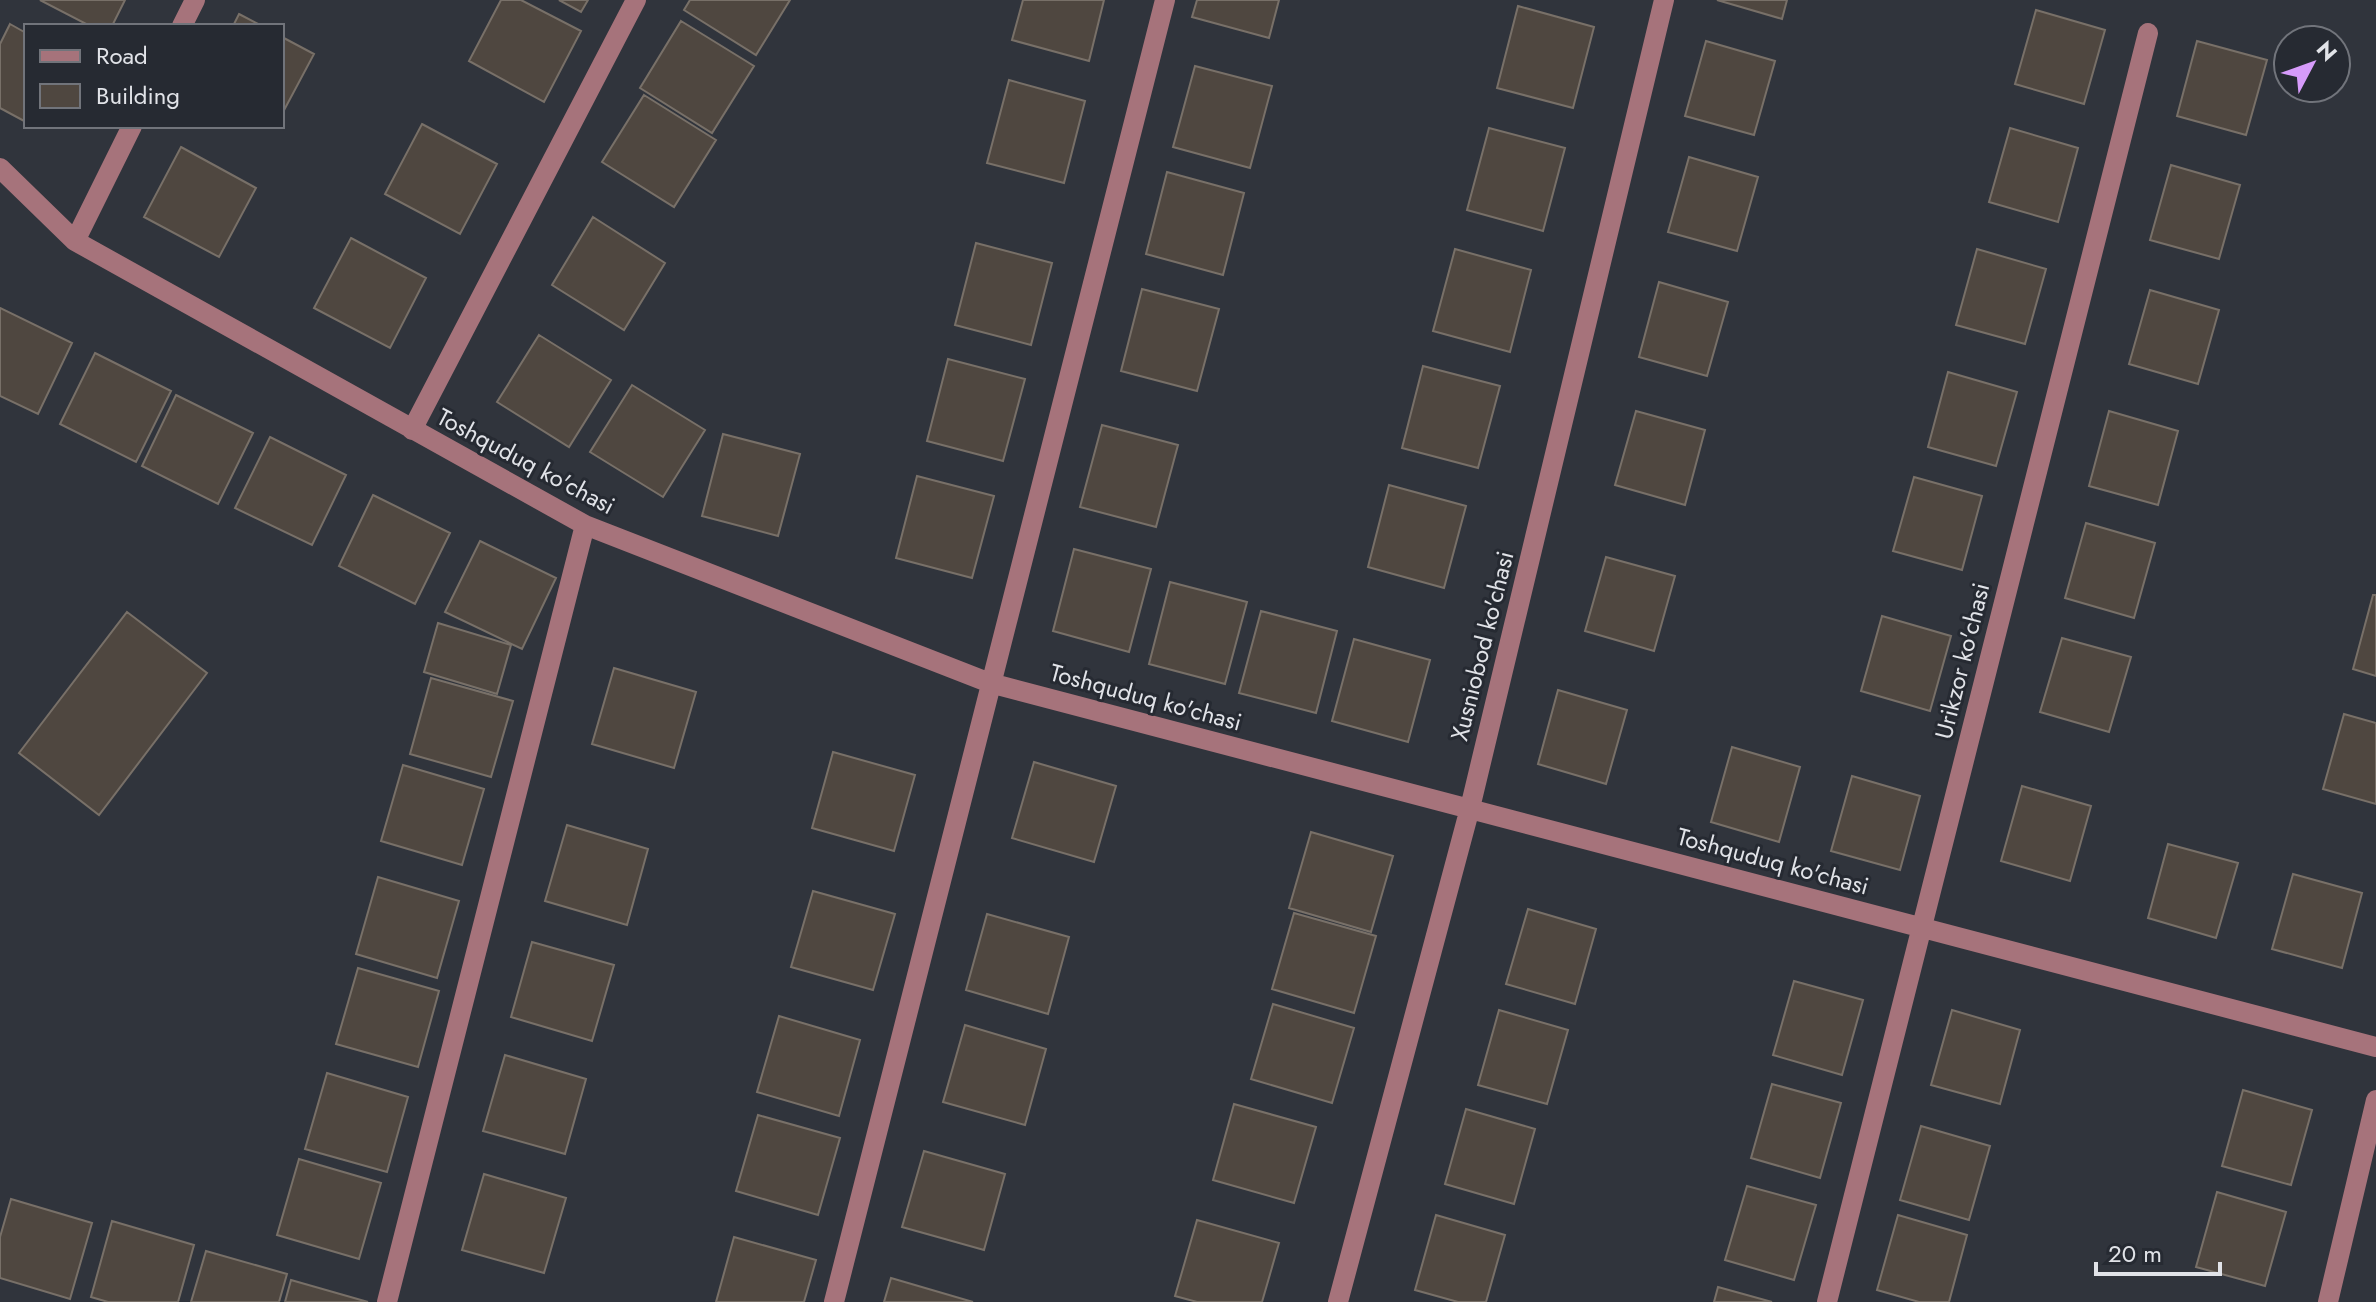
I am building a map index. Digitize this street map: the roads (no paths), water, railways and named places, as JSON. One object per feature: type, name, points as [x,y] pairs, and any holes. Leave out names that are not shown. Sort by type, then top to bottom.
[{"type":"street","points":[[183,24],[195,0]]},
{"type":"street","points":[[412,430],[636,0]]},
{"type":"street","points":[[834,1302],[1165,0]]},
{"type":"street","name":"Xusniobod ko'chasi","points":[[1338,1302],[1470,808],[1664,0]]},
{"type":"street","name":"Urikzor ko'chasi","points":[[1827,1302],[2148,33]]},
{"type":"street","points":[[75,241],[131,128]]},
{"type":"street","name":"Toshquduq ko'chasi","points":[[0,168],[75,241],[585,525],[990,683],[2376,1047]]},
{"type":"street","points":[[387,1302],[585,525]]},
{"type":"street","points":[[2328,1302],[2376,1100]]}]
